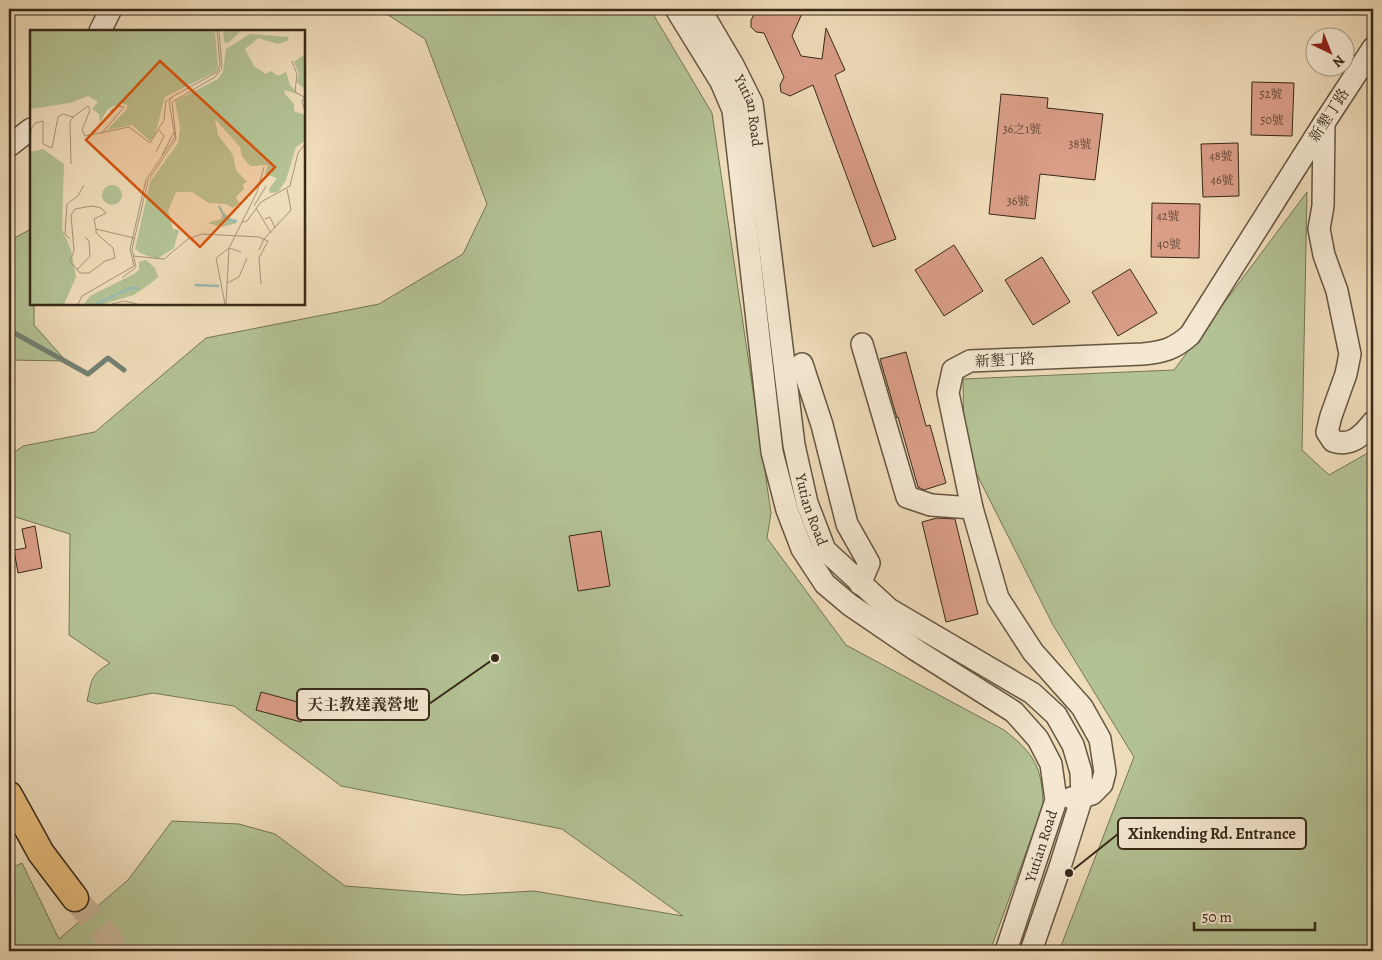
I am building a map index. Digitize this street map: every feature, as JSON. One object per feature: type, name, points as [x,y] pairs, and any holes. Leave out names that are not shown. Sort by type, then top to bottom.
[{"type":"main road","points":[[9,795],[41,853],[75,898]]},
{"type":"street","points":[[100,30],[111,9]]},
{"type":"street","name":"Yutian Road","points":[[676,9],[721,82],[732,110],[772,452],[787,510],[802,549],[825,584],[850,605],[916,650],[1014,712],[1038,739],[1050,764],[1056,800],[1006,951]]},
{"type":"street","name":"Yutian Road","points":[[700,9],[733,65],[752,103],[794,445],[807,503],[825,550],[889,609],[1032,693],[1056,715],[1073,745],[1081,772],[1082,797],[1031,951]]},
{"type":"street","name":"新墾丁路","points":[[1056,800],[1092,794],[1102,784],[1105,772],[1100,739],[1082,707],[1033,652],[998,598],[972,508],[948,393],[953,370],[970,361],[1144,354],[1163,352],[1178,345],[1190,335],[1373,48]]},
{"type":"street","points":[[1324,123],[1323,206],[1319,228],[1324,255],[1337,291],[1350,354],[1346,374],[1330,416],[1328,432],[1333,441],[1344,444],[1358,438],[1373,422]]},
{"type":"street","points":[[9,146],[30,130]]},
{"type":"street","points":[[862,344],[907,497],[931,505],[972,508]]},
{"type":"street","points":[[802,364],[822,424],[847,524],[869,563],[860,584]]},
{"type":"green space","points":[[379,9],[650,9],[712,113],[771,513],[767,538],[846,645],[1004,730],[1030,754],[1035,762],[1041,781],[1043,806],[990,951],[9,951],[9,869],[22,863],[59,939],[128,880],[172,821],[239,824],[275,834],[345,886],[463,895],[534,891],[683,916],[562,829],[341,786],[234,706],[153,693],[97,704],[87,701],[95,675],[110,663],[69,635],[70,534],[9,515],[9,456],[23,446],[95,432],[206,338],[379,304],[463,254],[487,204],[425,39]]},
{"type":"green space","points":[[1307,192],[1302,450],[1329,475],[1373,450],[1373,951],[1059,951],[1134,757],[1053,625],[964,449],[963,379],[1174,370]]},
{"type":"green space","points":[[30,230],[30,305],[34,305],[34,325],[66,361],[9,360],[9,241]]},
{"type":"building","points":[[769,9],[804,9],[792,36],[801,56],[822,59],[826,28],[845,70],[835,75],[896,239],[873,247],[813,85],[790,96],[781,92],[780,85],[784,77],[764,33],[756,32],[751,27],[751,20],[755,13]]},
{"type":"building","points":[[1252,82],[1294,83],[1292,136],[1251,135]]},
{"type":"building","points":[[1001,94],[1048,98],[1047,108],[1103,114],[1095,180],[1040,174],[1035,219],[989,214]]},
{"type":"building","points":[[1238,143],[1239,196],[1203,197],[1201,144]]},
{"type":"building","points":[[1152,203],[1200,204],[1199,258],[1151,257]]},
{"type":"building","points":[[954,245],[983,291],[944,316],[915,270]]},
{"type":"building","points":[[1042,257],[1070,302],[1033,325],[1005,280]]},
{"type":"building","points":[[1130,269],[1157,313],[1118,336],[1092,292]]},
{"type":"building","points":[[906,352],[926,426],[930,425],[946,483],[924,490],[918,487],[880,359]]},
{"type":"building","points":[[937,518],[955,519],[978,614],[946,622],[922,522]]},
{"type":"building","points":[[35,526],[42,568],[18,573],[14,550],[26,548],[22,529]]},
{"type":"building","points":[[601,531],[610,586],[578,591],[569,536]]},
{"type":"building","points":[[261,692],[305,704],[301,722],[256,710]]},
{"type":"waterway","points":[[9,330],[88,374],[108,358],[124,370]]},
{"type":"tunnel","points":[[75,898],[119,951]]},
{"type":"place","name":"天主教達義營地","points":[[495,658]]},
{"type":"place","name":"Xinkending Rd. Entrance","points":[[1069,873]]}]
